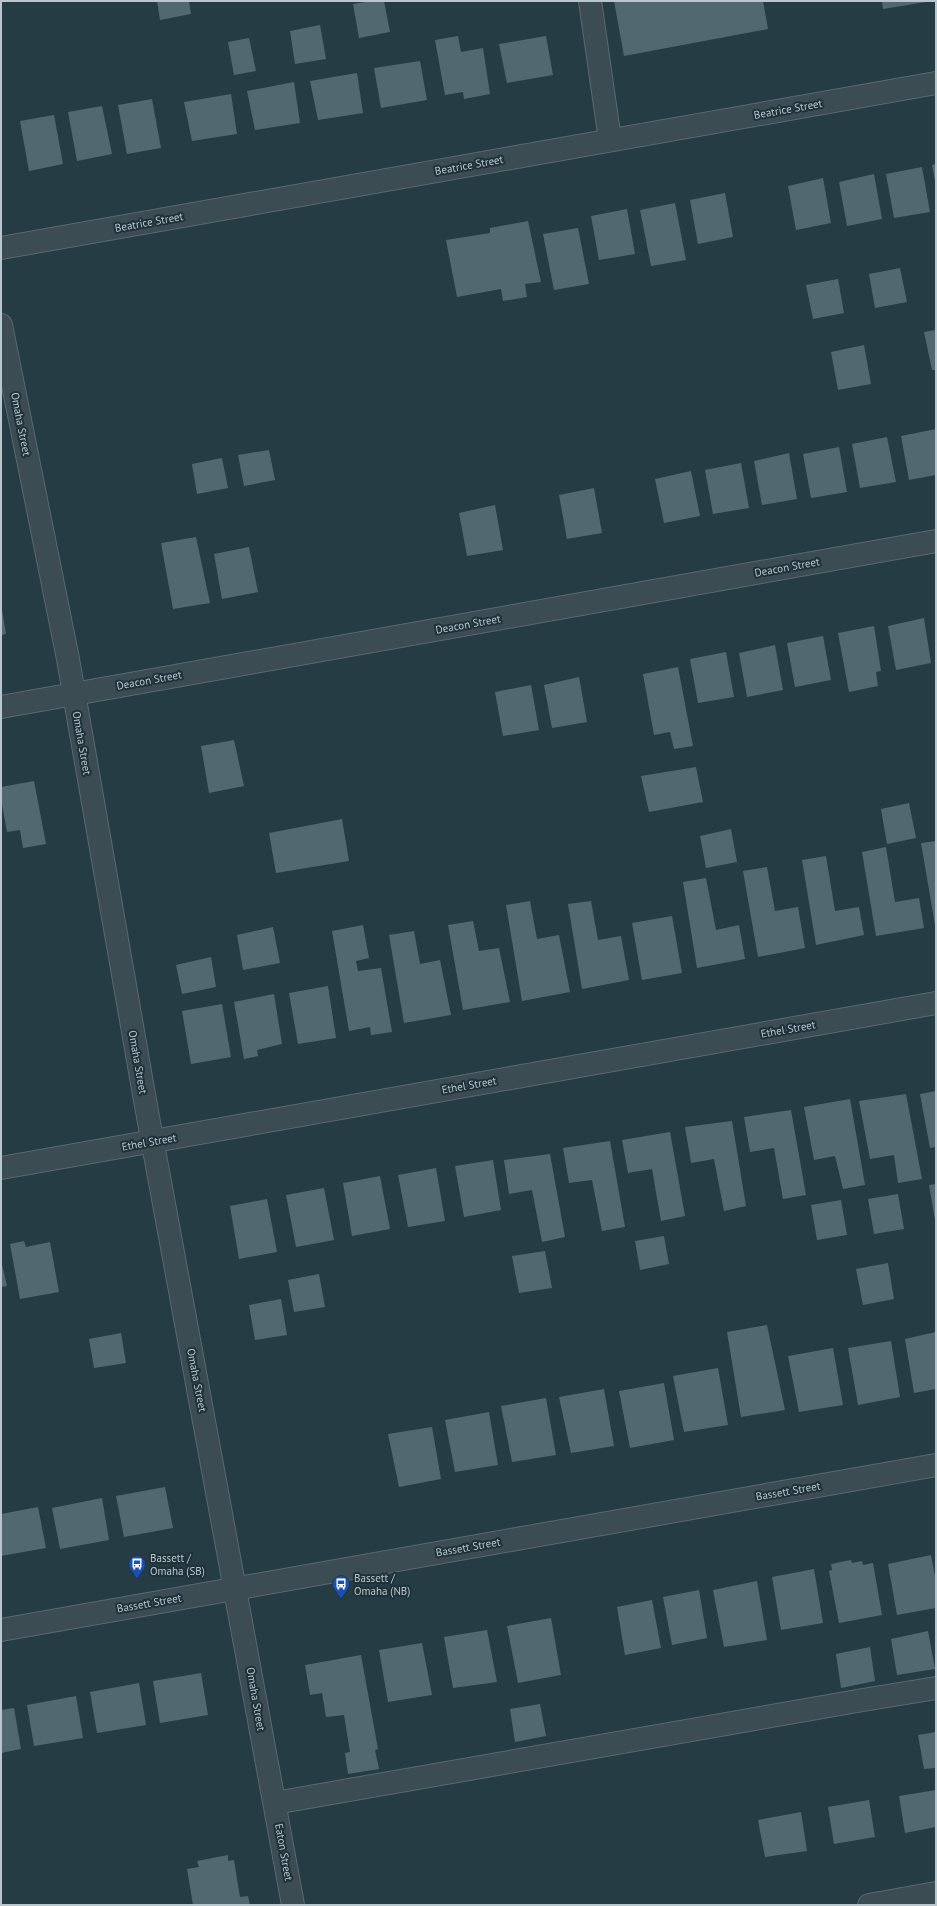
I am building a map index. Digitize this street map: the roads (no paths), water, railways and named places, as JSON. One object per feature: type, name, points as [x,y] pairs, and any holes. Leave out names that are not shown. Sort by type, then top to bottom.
[{"type":"street","points":[[590,1],[610,140]]},
{"type":"street","name":"Beatrice Street","points":[[1,248],[936,83]]},
{"type":"street","name":"Omaha Street","points":[[1,325],[73,694],[152,1141],[275,1800]]},
{"type":"street","name":"Deacon Street","points":[[1,707],[936,541]]},
{"type":"street","name":"Ethel Street","points":[[1,1168],[936,1003]]},
{"type":"street","name":"Bassett Street","points":[[1,1630],[936,1465]]},
{"type":"street","points":[[275,1800],[936,1688]]},
{"type":"street","name":"Eaton Street","points":[[275,1800],[293,1905]]},
{"type":"street","points":[[869,1905],[936,1893]]},
{"type":"place","name":"Bassett / Omaha (SB)","points":[[137,1579]]},
{"type":"place","name":"Bassett / Omaha (NB)","points":[[341,1599]]}]
